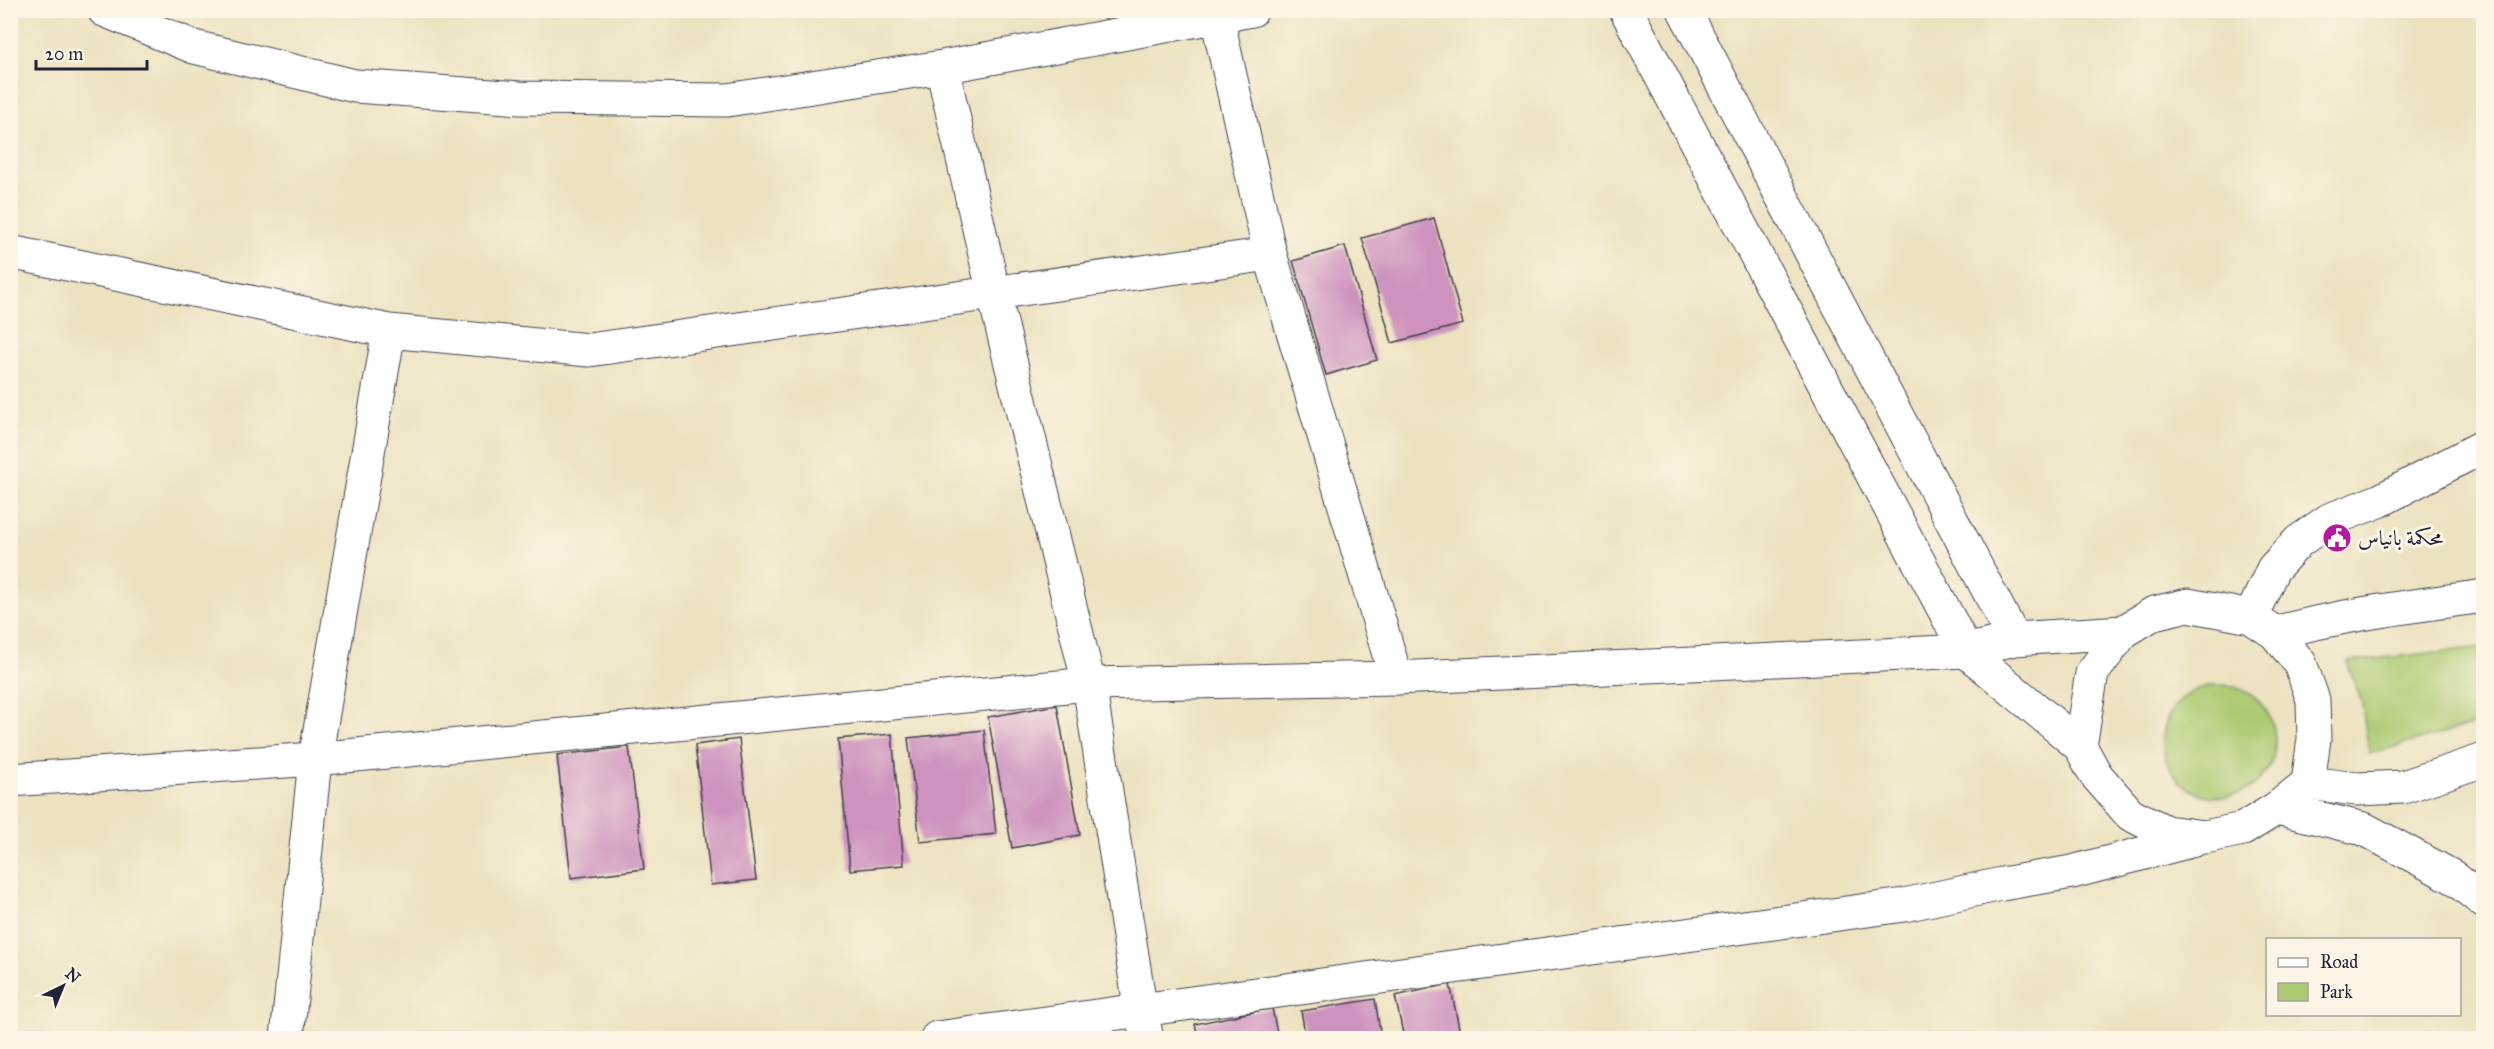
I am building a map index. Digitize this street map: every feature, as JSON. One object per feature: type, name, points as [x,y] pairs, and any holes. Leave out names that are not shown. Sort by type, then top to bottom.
[{"type":"street","points":[[104,10],[194,47],[356,86],[508,98],[727,100],[942,67],[1252,10]]},
{"type":"street","points":[[1626,10],[1966,651],[2080,746],[2096,775],[2130,814],[2166,832],[2205,837]]},
{"type":"street","points":[[1684,10],[2014,639]]},
{"type":"street","points":[[1217,17],[1270,254],[1396,678]]},
{"type":"street","points":[[942,67],[994,294],[1089,684],[1144,1025]]},
{"type":"street","points":[[10,252],[389,330],[589,350],[1270,254]]},
{"type":"street","points":[[287,1038],[315,759],[389,330]]},
{"type":"street","points":[[2263,625],[2274,569],[2299,541],[2329,520],[2379,501],[2484,446]]},
{"type":"street","points":[[2080,746],[2092,673],[2123,632],[2154,613],[2188,605],[2263,625],[2327,619],[2484,596]]},
{"type":"street","points":[[937,1038],[1144,1025],[1904,905],[2002,884],[2073,872],[2243,829],[2277,807],[2307,783],[2314,739],[2313,700],[2300,663],[2263,625]]},
{"type":"street","points":[[10,780],[315,759],[1089,684],[1396,678],[1966,651],[2014,639],[2123,632]]},
{"type":"street","points":[[2307,783],[2357,789],[2403,787],[2484,760]]},
{"type":"street","points":[[2277,807],[2364,829],[2453,877],[2484,902]]},
{"type":"green space","points":[[2483,647],[2483,722],[2369,754],[2362,703],[2347,662]]},
{"type":"green space","points":[[2219,685],[2241,689],[2259,701],[2271,719],[2275,741],[2271,763],[2259,781],[2241,793],[2219,797],[2197,793],[2179,781],[2167,763],[2163,741],[2167,719],[2179,701],[2197,689]]},
{"type":"building","points":[[1434,218],[1463,324],[1392,343],[1362,238]]},
{"type":"building","points":[[1345,246],[1377,360],[1326,375],[1293,261]]},
{"type":"building","points":[[1057,705],[1080,835],[1012,848],[988,717]]},
{"type":"building","points":[[984,730],[996,834],[920,842],[908,738]]},
{"type":"building","points":[[892,734],[904,865],[850,870],[838,739]]},
{"type":"building","points":[[739,739],[756,880],[711,885],[695,745]]},
{"type":"building","points":[[629,747],[644,869],[571,878],[557,755]]},
{"type":"building","points":[[1450,984],[1461,1038],[1404,1038],[1395,996]]},
{"type":"building","points":[[1375,999],[1381,1038],[1306,1038],[1301,1011]]},
{"type":"building","points":[[1272,1008],[1278,1038],[1198,1038],[1195,1024]]},
{"type":"place","name":"محكمة بانياس","points":[[2337,538]]}]
